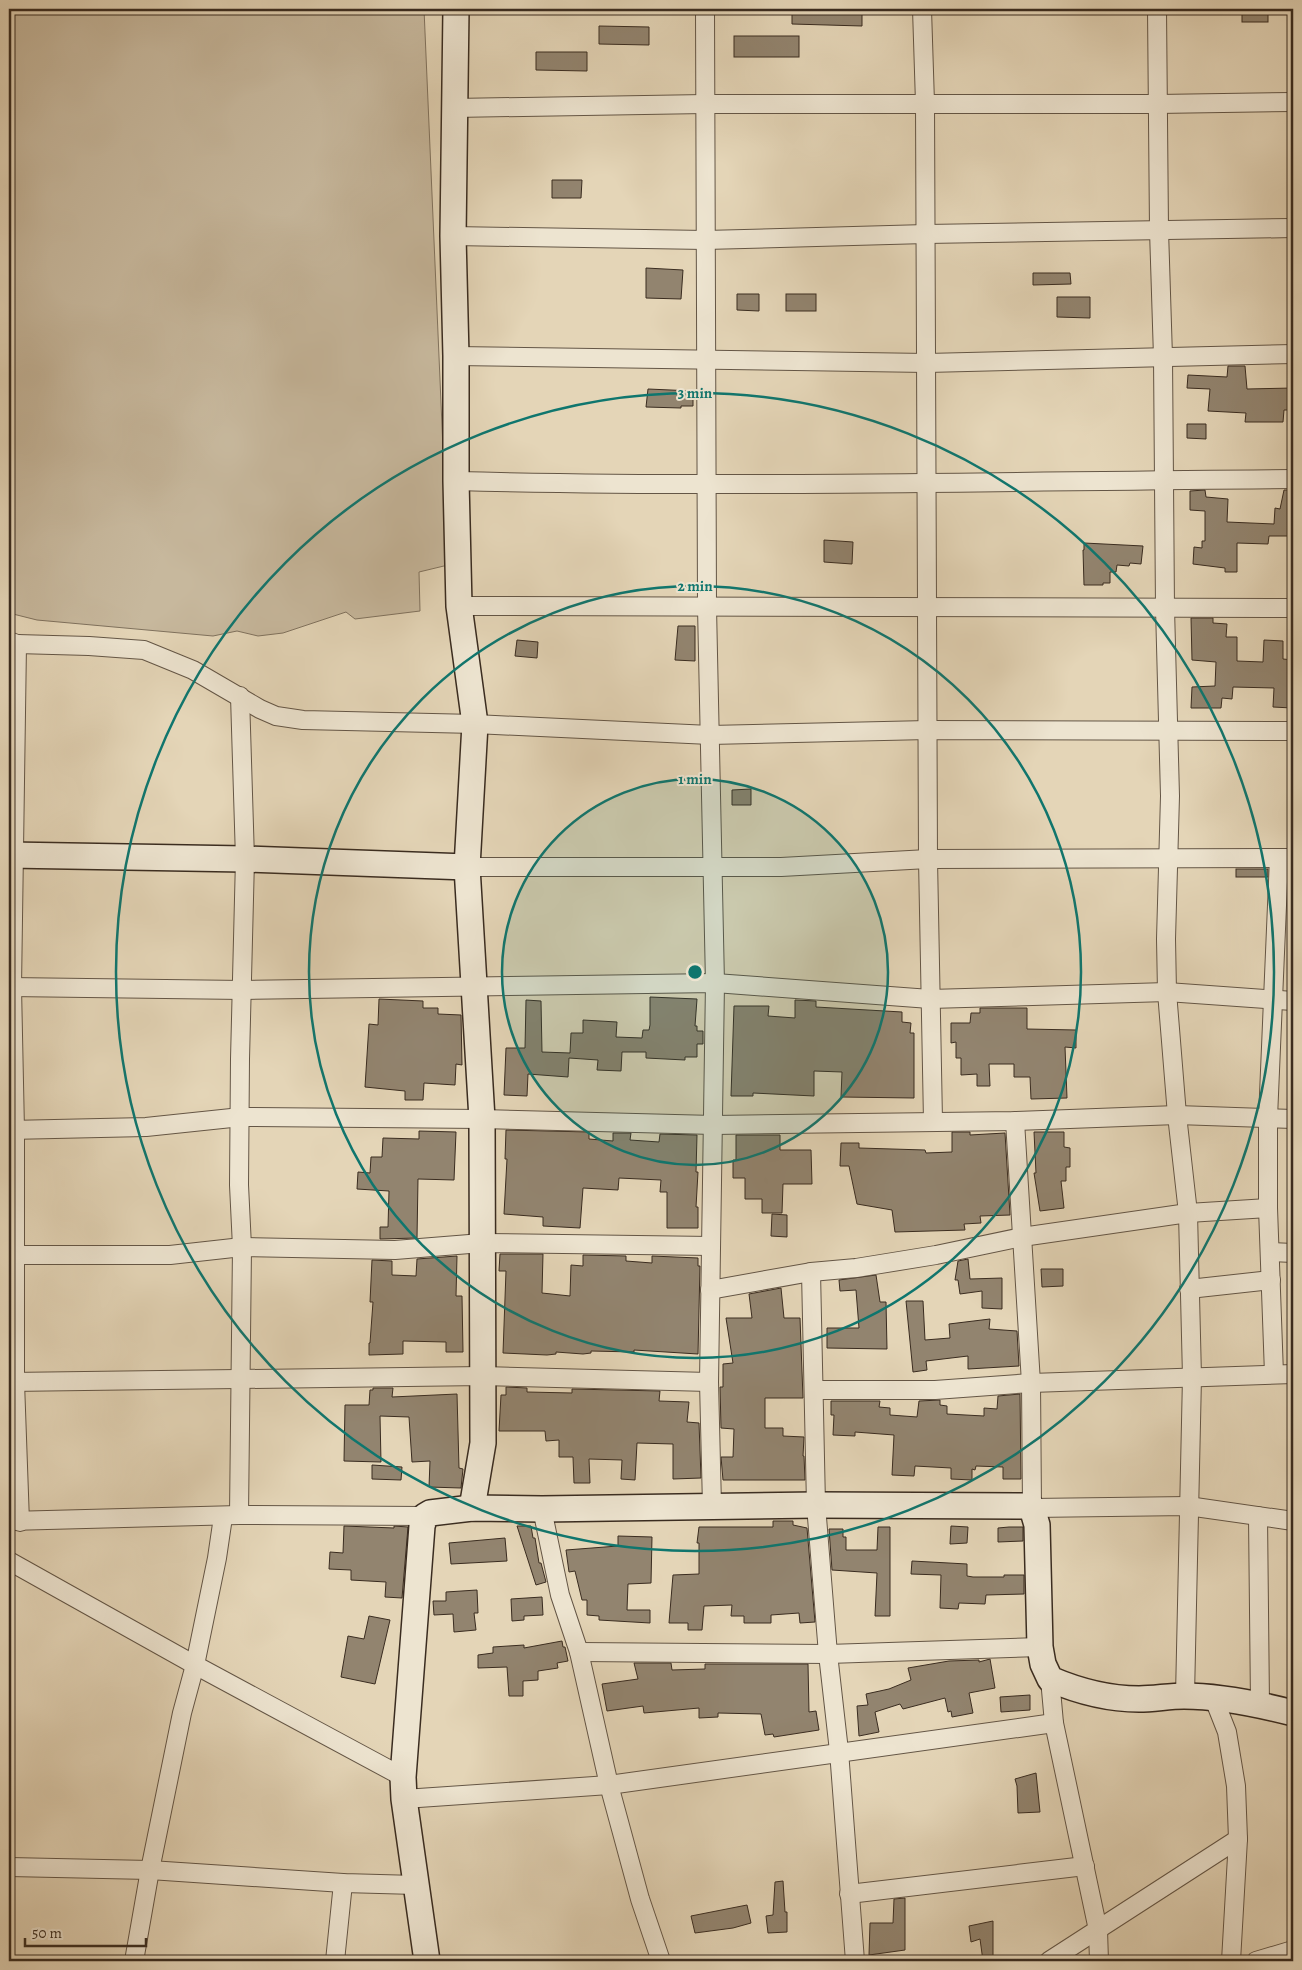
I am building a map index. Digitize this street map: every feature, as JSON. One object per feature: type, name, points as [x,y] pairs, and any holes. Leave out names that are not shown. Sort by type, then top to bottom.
[{"type":"street","points":[[456,9],[452,236],[456,356],[456,482],[459,606],[474,724],[466,867],[482,1118],[483,1443],[472,1508]]},
{"type":"street","points":[[705,9],[707,607],[715,984],[709,1382],[712,1506]]},
{"type":"street","points":[[922,9],[925,103],[928,484],[928,859],[933,1121]]},
{"type":"street","points":[[1157,9],[1170,859],[1166,939],[1167,992],[1177,1115],[1188,1213],[1192,1377],[1185,1696]]},
{"type":"street","points":[[454,108],[705,104],[1157,104],[1293,102]]},
{"type":"street","points":[[452,236],[705,240],[1293,228]]},
{"type":"street","points":[[456,356],[926,362],[1293,354]]},
{"type":"street","points":[[456,482],[610,485],[928,484],[1293,479]]},
{"type":"street","points":[[459,606],[1293,608]]},
{"type":"street","points":[[1293,731],[928,730],[710,735],[474,724],[303,720],[276,716],[260,709],[193,670],[144,650],[89,646],[11,644],[10,987],[14,1522],[231,1516],[425,1516],[439,1510],[472,1508],[542,1509],[816,1505],[1018,1506],[1032,1508],[1188,1506],[1293,1521]]},
{"type":"street","points":[[134,1961],[150,1870],[182,1713],[217,1558],[231,1516],[241,1379],[242,1247],[239,1185],[245,859],[240,696]]},
{"type":"street","points":[[11,855],[245,859],[466,867],[781,867],[928,859],[1286,858],[1272,1000],[1268,1118],[1268,1208],[1274,1374]]},
{"type":"street","points":[[10,987],[243,990],[715,984],[930,999],[1167,992],[1293,1001]]},
{"type":"street","points":[[12,1130],[146,1127],[240,1117],[482,1118],[714,1125],[1015,1121],[1177,1115],[1293,1119]]},
{"type":"street","points":[[1015,1121],[1031,1383],[1032,1508],[1037,1525],[1040,1647],[1043,1664],[1050,1679],[1054,1722],[1098,1930],[1099,1961]]},
{"type":"street","points":[[710,1290],[811,1272],[856,1268],[927,1257],[1022,1237],[1188,1213],[1268,1208]]},
{"type":"street","points":[[13,1255],[170,1255],[242,1247],[395,1250],[482,1243],[711,1246]]},
{"type":"street","points":[[1270,1252],[1293,1253]]},
{"type":"street","points":[[811,1272],[816,1505],[828,1654],[839,1751],[855,1961]]},
{"type":"street","points":[[1189,1289],[1271,1280]]},
{"type":"street","points":[[814,1390],[935,1390],[1031,1383],[1293,1374]]},
{"type":"street","points":[[12,1382],[483,1376],[709,1382]]},
{"type":"street","points":[[542,1509],[560,1595],[579,1652],[609,1785],[640,1899],[661,1961]]},
{"type":"street","points":[[425,1516],[422,1526],[403,1788],[427,1961]]},
{"type":"street","points":[[1258,1516],[1260,1704]]},
{"type":"street","points":[[9,1561],[194,1665],[403,1788],[609,1785],[1054,1722]]},
{"type":"street","points":[[579,1652],[828,1654],[1040,1647]]},
{"type":"street","points":[[1050,1679],[1072,1688],[1105,1696],[1138,1699],[1185,1696],[1260,1704],[1293,1713]]},
{"type":"street","points":[[1214,1699],[1227,1732],[1236,1786],[1238,1839],[1231,1961]]},
{"type":"street","points":[[1049,1961],[1238,1839]]},
{"type":"street","points":[[849,1894],[1085,1866]]},
{"type":"street","points":[[9,1867],[150,1870],[343,1883],[416,1885]]},
{"type":"street","points":[[335,1961],[343,1883]]},
{"type":"street","points":[[1256,1961],[1293,1950]]},
{"type":"shaded area","points":[[9,9],[424,9],[448,565],[419,572],[420,611],[355,619],[346,612],[283,633],[258,636],[237,631],[213,636],[37,620],[9,613]]},
{"type":"building","points":[[792,9],[862,9],[862,26],[792,24]]},
{"type":"building","points":[[1242,9],[1268,9],[1268,22],[1242,22]]},
{"type":"building","points":[[599,26],[649,27],[649,45],[599,44]]},
{"type":"building","points":[[734,36],[799,36],[799,57],[734,57]]},
{"type":"building","points":[[536,52],[587,52],[587,71],[536,70]]},
{"type":"building","points":[[552,180],[582,180],[581,198],[552,198]]},
{"type":"building","points":[[646,268],[683,270],[681,299],[646,298]]},
{"type":"building","points":[[1033,273],[1070,273],[1071,284],[1033,285]]},
{"type":"building","points":[[737,294],[759,294],[759,311],[737,310]]},
{"type":"building","points":[[786,294],[816,294],[816,311],[786,311]]},
{"type":"building","points":[[1057,297],[1090,297],[1090,318],[1057,317]]},
{"type":"building","points":[[1228,366],[1245,366],[1247,389],[1293,388],[1293,410],[1284,410],[1283,422],[1245,422],[1246,413],[1208,411],[1210,389],[1187,388],[1188,375],[1227,377]]},
{"type":"building","points":[[648,389],[693,391],[693,406],[681,406],[681,408],[646,407]]},
{"type":"building","points":[[1187,424],[1206,424],[1206,439],[1187,438]]},
{"type":"building","points":[[1205,490],[1206,497],[1228,499],[1227,522],[1274,524],[1275,508],[1280,509],[1284,490],[1293,490],[1293,536],[1269,536],[1268,544],[1237,543],[1237,572],[1225,572],[1225,568],[1193,564],[1194,547],[1202,548],[1202,541],[1205,541],[1205,511],[1190,510],[1190,491]]},
{"type":"building","points":[[824,540],[853,542],[852,564],[824,562]]},
{"type":"building","points":[[1084,543],[1143,546],[1141,564],[1117,565],[1116,572],[1110,572],[1110,583],[1084,585]]},
{"type":"building","points":[[1191,618],[1213,618],[1213,623],[1227,624],[1226,637],[1237,637],[1237,661],[1263,662],[1264,640],[1283,641],[1283,659],[1293,660],[1292,708],[1273,707],[1274,688],[1233,687],[1232,699],[1222,698],[1221,708],[1191,708],[1192,687],[1215,686],[1216,662],[1192,660]]},
{"type":"building","points":[[678,626],[695,626],[695,661],[675,660]]},
{"type":"building","points":[[517,640],[538,642],[537,658],[515,656]]},
{"type":"building","points":[[751,789],[751,805],[732,805],[732,790]]},
{"type":"building","points":[[1236,869],[1268,869],[1268,877],[1236,877]]},
{"type":"building","points":[[650,997],[697,999],[695,1026],[697,1026],[697,1031],[703,1031],[703,1044],[697,1044],[697,1057],[685,1057],[685,1060],[646,1058],[646,1052],[622,1052],[621,1071],[597,1070],[598,1060],[569,1058],[568,1077],[528,1074],[527,1096],[504,1095],[506,1048],[525,1048],[526,1000],[541,1001],[542,1052],[570,1053],[571,1033],[583,1033],[583,1020],[617,1022],[616,1037],[642,1038],[643,1030],[649,1030],[650,1025]]},
{"type":"building","points":[[379,999],[423,1001],[423,1008],[438,1008],[438,1014],[461,1015],[462,1065],[456,1064],[455,1085],[424,1083],[423,1100],[405,1100],[405,1091],[365,1087],[369,1024],[378,1025]]},
{"type":"building","points":[[795,1000],[816,1001],[816,1007],[902,1012],[902,1022],[911,1023],[910,1033],[914,1033],[914,1098],[841,1097],[842,1072],[814,1071],[814,1096],[753,1093],[753,1096],[731,1096],[734,1006],[769,1006],[768,1016],[795,1018]]},
{"type":"building","points":[[980,1008],[1027,1008],[1027,1029],[1076,1030],[1076,1048],[1065,1047],[1067,1098],[1031,1099],[1030,1077],[1014,1077],[1014,1064],[989,1064],[990,1086],[977,1086],[977,1074],[961,1075],[961,1058],[956,1058],[956,1042],[951,1043],[951,1023],[970,1023],[971,1013],[980,1013]]},
{"type":"building","points":[[506,1130],[589,1132],[589,1139],[613,1141],[613,1133],[631,1133],[630,1140],[659,1142],[660,1134],[697,1135],[696,1172],[698,1172],[696,1207],[698,1207],[698,1228],[667,1228],[667,1192],[660,1192],[661,1180],[619,1178],[618,1190],[583,1188],[580,1228],[543,1226],[543,1217],[504,1214],[507,1159],[505,1159]]},
{"type":"building","points":[[419,1131],[456,1132],[454,1180],[418,1179],[417,1238],[380,1239],[380,1227],[388,1227],[389,1191],[357,1189],[358,1172],[370,1173],[371,1157],[382,1157],[383,1138],[419,1139]]},
{"type":"building","points":[[952,1132],[970,1132],[970,1135],[1005,1133],[1010,1215],[980,1216],[981,1223],[964,1224],[965,1230],[895,1232],[892,1210],[857,1204],[849,1166],[840,1166],[841,1143],[859,1143],[859,1148],[925,1150],[926,1153],[952,1152]]},
{"type":"building","points":[[1034,1132],[1064,1132],[1064,1147],[1070,1148],[1070,1167],[1066,1167],[1066,1181],[1061,1181],[1064,1208],[1040,1211],[1034,1173],[1036,1173]]},
{"type":"building","points":[[736,1135],[780,1135],[780,1150],[811,1150],[812,1184],[783,1184],[782,1213],[762,1213],[762,1199],[745,1199],[745,1178],[733,1178],[733,1160],[736,1160]]},
{"type":"building","points":[[772,1214],[787,1215],[787,1237],[771,1236]]},
{"type":"building","points":[[500,1254],[543,1254],[542,1293],[570,1296],[571,1265],[583,1266],[583,1255],[626,1256],[626,1261],[652,1263],[652,1256],[698,1258],[698,1266],[700,1266],[698,1354],[634,1350],[634,1352],[591,1351],[591,1353],[583,1354],[556,1352],[556,1354],[547,1355],[503,1353],[506,1271],[499,1271]]},
{"type":"building","points":[[457,1256],[456,1296],[462,1296],[463,1352],[446,1352],[446,1342],[403,1341],[403,1354],[369,1355],[373,1302],[370,1302],[372,1260],[392,1261],[392,1275],[416,1276],[417,1259]]},
{"type":"building","points":[[968,1259],[970,1279],[1002,1278],[1002,1309],[982,1308],[982,1291],[960,1294],[958,1280],[955,1280],[958,1261]]},
{"type":"building","points":[[1041,1269],[1063,1269],[1063,1286],[1042,1287]]},
{"type":"building","points":[[876,1275],[880,1302],[886,1302],[887,1349],[827,1348],[827,1328],[859,1328],[856,1290],[840,1291],[839,1280]]},
{"type":"building","points":[[781,1288],[784,1318],[800,1318],[803,1398],[765,1398],[765,1428],[783,1428],[783,1436],[804,1437],[805,1480],[723,1480],[721,1457],[733,1457],[734,1429],[721,1428],[720,1387],[723,1387],[723,1364],[733,1363],[726,1318],[752,1318],[749,1294]]},
{"type":"building","points":[[906,1301],[923,1301],[925,1340],[950,1338],[949,1324],[990,1319],[989,1329],[1017,1331],[1019,1366],[968,1369],[968,1356],[926,1361],[927,1370],[913,1372]]},
{"type":"building","points":[[506,1387],[527,1388],[527,1392],[572,1393],[572,1389],[660,1391],[659,1401],[689,1402],[687,1422],[699,1423],[701,1478],[673,1479],[673,1444],[637,1443],[635,1480],[621,1479],[622,1460],[589,1459],[590,1483],[574,1483],[573,1457],[559,1457],[559,1440],[546,1441],[545,1431],[499,1431],[501,1395],[506,1395]]},
{"type":"building","points":[[373,1388],[393,1388],[392,1397],[457,1394],[459,1468],[463,1469],[461,1488],[429,1487],[430,1461],[412,1462],[409,1417],[380,1416],[381,1462],[344,1461],[345,1405],[369,1405],[370,1390],[373,1390]]},
{"type":"building","points":[[1020,1394],[1021,1479],[1003,1479],[1003,1467],[976,1466],[975,1470],[972,1469],[972,1480],[951,1479],[951,1468],[915,1466],[914,1476],[892,1475],[894,1435],[855,1432],[855,1436],[833,1435],[834,1415],[831,1415],[831,1401],[880,1401],[879,1407],[890,1408],[890,1415],[917,1417],[919,1401],[940,1400],[940,1405],[947,1406],[947,1414],[984,1416],[984,1408],[997,1409],[998,1396]]},
{"type":"building","points":[[372,1465],[402,1467],[401,1480],[372,1479]]},
{"type":"building","points":[[773,1521],[793,1521],[793,1525],[807,1528],[815,1622],[800,1623],[799,1613],[771,1615],[771,1623],[744,1623],[744,1616],[731,1616],[732,1605],[704,1606],[702,1630],[688,1630],[688,1623],[669,1623],[673,1575],[699,1574],[699,1543],[697,1543],[699,1527],[773,1527]]},
{"type":"building","points":[[344,1526],[408,1527],[402,1598],[385,1597],[386,1582],[351,1580],[351,1570],[329,1569],[330,1552],[343,1553]]},
{"type":"building","points":[[517,1526],[531,1526],[539,1563],[541,1563],[546,1582],[536,1585]]},
{"type":"building","points":[[951,1526],[968,1527],[967,1543],[950,1544]]},
{"type":"building","points":[[878,1527],[890,1527],[890,1616],[875,1616],[877,1573],[832,1570],[829,1529],[843,1529],[843,1537],[846,1537],[846,1550],[877,1550]]},
{"type":"building","points":[[1023,1527],[1023,1541],[998,1542],[998,1528]]},
{"type":"building","points":[[618,1536],[652,1537],[651,1583],[628,1584],[627,1610],[650,1610],[650,1623],[599,1620],[599,1616],[587,1615],[587,1600],[582,1600],[575,1571],[569,1572],[566,1550],[618,1546]]},
{"type":"building","points":[[505,1538],[507,1561],[451,1564],[449,1543]]},
{"type":"building","points":[[912,1561],[967,1564],[967,1576],[973,1577],[1024,1575],[1024,1594],[986,1595],[985,1604],[959,1603],[958,1609],[940,1608],[941,1575],[911,1574]]},
{"type":"building","points":[[477,1590],[478,1613],[474,1613],[476,1630],[454,1632],[453,1614],[434,1615],[433,1601],[446,1601],[446,1592]]},
{"type":"building","points":[[542,1597],[543,1615],[524,1616],[524,1620],[512,1621],[511,1599]]},
{"type":"building","points":[[369,1616],[390,1620],[375,1684],[341,1677],[348,1636],[364,1639]]},
{"type":"building","points":[[562,1641],[568,1661],[557,1663],[558,1668],[538,1671],[538,1680],[523,1681],[523,1696],[509,1696],[507,1667],[478,1668],[478,1655],[493,1653],[493,1647],[524,1645],[524,1648]]},
{"type":"building","points":[[990,1659],[995,1688],[969,1693],[973,1713],[952,1717],[951,1711],[948,1712],[945,1698],[903,1709],[900,1704],[875,1712],[879,1732],[859,1736],[857,1706],[868,1705],[866,1694],[889,1689],[911,1680],[908,1668],[949,1661],[979,1660],[979,1662]]},
{"type":"building","points":[[634,1663],[671,1663],[672,1670],[705,1669],[705,1664],[808,1664],[809,1712],[816,1711],[819,1730],[774,1737],[773,1734],[765,1735],[761,1714],[718,1713],[718,1717],[699,1718],[699,1708],[644,1713],[643,1706],[607,1711],[602,1684],[638,1679]]},
{"type":"building","points":[[1030,1695],[1030,1710],[1001,1712],[1000,1697]]},
{"type":"building","points":[[1036,1773],[1040,1812],[1018,1813],[1015,1779]]},
{"type":"building","points":[[783,1881],[785,1912],[787,1912],[787,1932],[768,1933],[766,1916],[773,1915],[775,1882]]},
{"type":"building","points":[[905,1898],[905,1950],[869,1955],[870,1923],[893,1923],[894,1899]]},
{"type":"building","points":[[747,1905],[751,1923],[733,1928],[695,1933],[691,1916]]},
{"type":"building","points":[[993,1921],[993,1961],[983,1961],[980,1939],[971,1942],[969,1926]]}]
